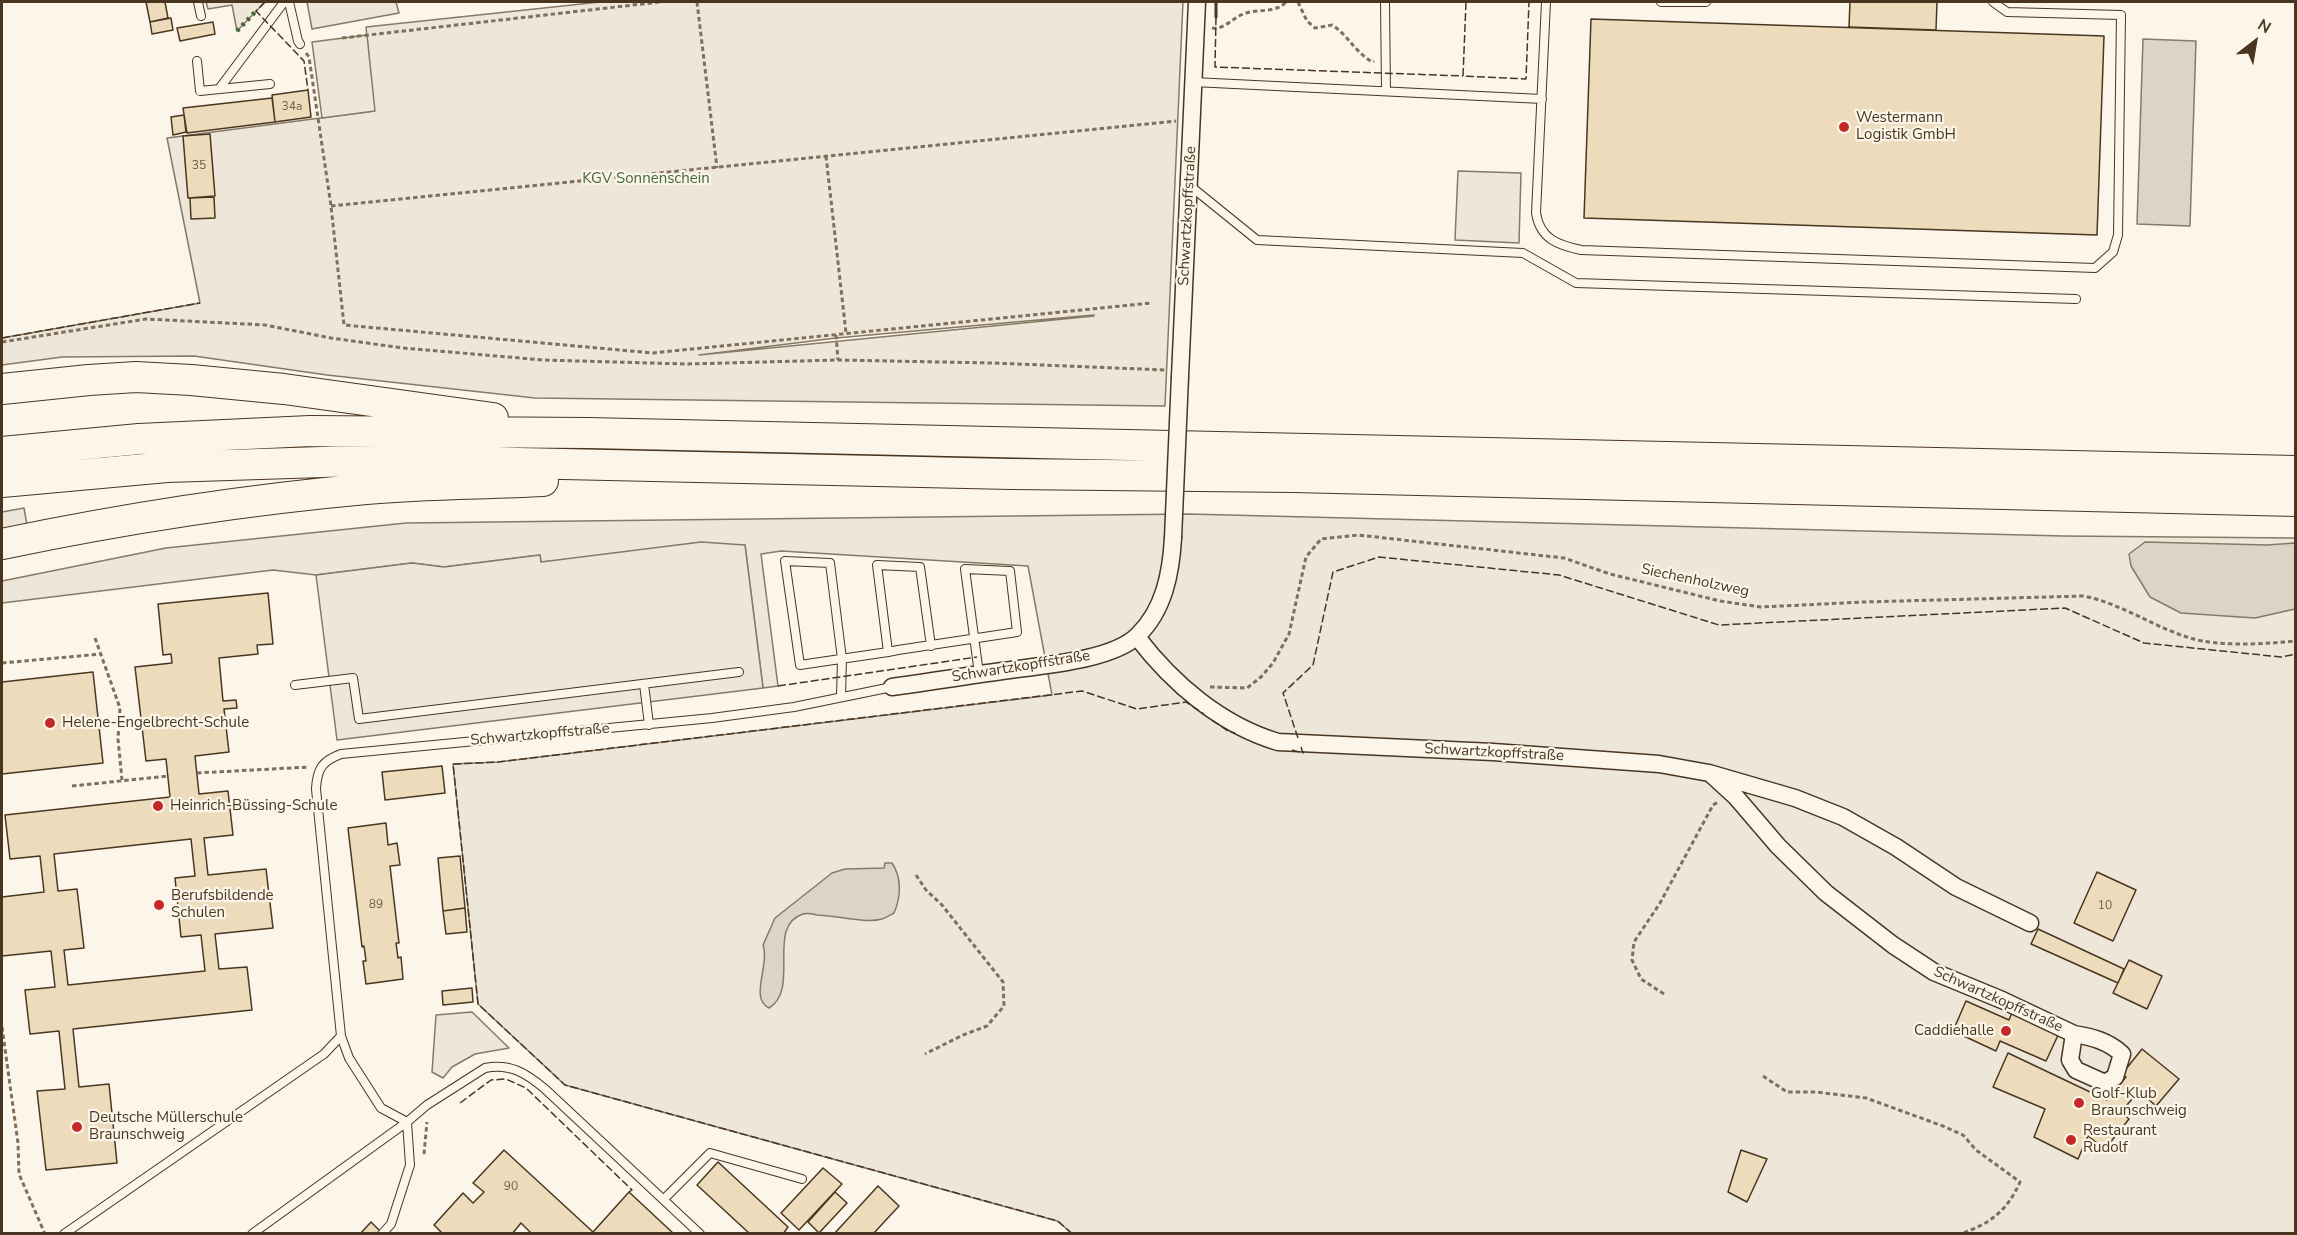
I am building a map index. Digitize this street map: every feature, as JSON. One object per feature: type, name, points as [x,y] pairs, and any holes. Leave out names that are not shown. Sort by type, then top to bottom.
[{"type":"highway","points":[[2,389],[136,377],[191,380],[460,412],[588,433]]},
{"type":"highway","points":[[2,452],[139,439],[310,431],[588,433],[2295,471]]},
{"type":"highway","points":[[2,482],[167,467],[394,460],[2295,501]]},
{"type":"highway","points":[[2,544],[108,522],[203,507],[368,489],[566,480],[649,465]]},
{"type":"street","name":"Schwartzkopffstraße","points":[[892,687],[1072,660],[1109,652],[1137,636],[1156,611],[1170,568],[1173,538],[1197,2]]},
{"type":"street","name":"Schwartzkopffstraße","points":[[1137,636],[1166,672],[1210,709],[1257,736],[1278,742],[1493,752],[1647,763],[1709,772],[1795,798],[1844,817],[1956,887],[2030,923]]},
{"type":"street","name":"Schwartzkopffstraße","points":[[1709,772],[1736,796],[1778,846],[1826,893],[1893,945],[1934,972],[2002,1000],[2074,1034]]},
{"type":"lane","points":[[198,2],[201,16]]},
{"type":"lane","points":[[219,89],[284,2]]},
{"type":"lane","points":[[289,2],[300,44]]},
{"type":"lane","points":[[1386,2],[1386,91]]},
{"type":"lane","points":[[1546,2],[1536,213],[1538,225],[1546,237],[1561,246],[1581,250],[2095,268],[2113,252],[2118,235],[2121,15],[2007,12],[1993,2]]},
{"type":"lane","points":[[1661,2],[1706,2]]},
{"type":"lane","points":[[197,60],[200,91],[270,84]]},
{"type":"lane","points":[[1193,82],[1542,99]]},
{"type":"lane","points":[[1189,185],[1257,240],[1523,253],[1576,283],[2076,299]]},
{"type":"lane","points":[[841,697],[842,659],[830,563],[785,561],[800,665],[842,659],[888,652],[931,646],[975,639],[1017,632],[1010,571],[966,569],[975,639],[978,674]]},
{"type":"lane","points":[[888,652],[878,565],[921,567],[931,646]]},
{"type":"lane","points":[[295,685],[354,678],[358,719],[739,672]]},
{"type":"lane","points":[[644,684],[649,725]]},
{"type":"lane","name":"Schwartzkopffstraße","points":[[320,767],[327,759],[341,754],[649,725],[794,707],[892,687]]},
{"type":"lane","points":[[320,767],[316,775],[316,789],[341,1036],[349,1058],[381,1108],[406,1122]]},
{"type":"lane","points":[[64,1233],[324,1054],[341,1036]]},
{"type":"lane","points":[[252,1233],[427,1106],[485,1068],[507,1066],[517,1069],[545,1089],[700,1233]]},
{"type":"lane","points":[[382,1233],[391,1224],[410,1165],[406,1122]]},
{"type":"lane","points":[[664,1199],[710,1152],[802,1179]]},
{"type":"path","points":[[342,38],[660,2]]},
{"type":"path","points":[[697,2],[717,168]]},
{"type":"path","points":[[1196,27],[1216,29],[1232,22],[1243,13],[1278,8],[1286,2]]},
{"type":"path","points":[[1298,2],[1308,21],[1315,28],[1332,25],[1344,33],[1357,52],[1372,62],[1381,57],[1386,49]]},
{"type":"path","points":[[300,44],[309,57],[331,206],[344,325],[653,353],[1150,303]]},
{"type":"path","points":[[331,206],[1193,120]]},
{"type":"path","points":[[826,156],[846,333]]},
{"type":"path","points":[[2,342],[146,319],[265,325],[331,338],[403,348],[543,360],[687,364],[838,360],[993,363],[1180,373]]},
{"type":"path","points":[[836,334],[838,360]]},
{"type":"path","name":"Siechenholzweg","points":[[1183,686],[1247,688],[1261,677],[1273,663],[1289,634],[1306,557],[1321,539],[1358,535],[1564,558],[1610,574],[1720,601],[1761,607],[1899,600],[2083,596],[2104,600],[2191,638],[2232,643],[2295,641]]},
{"type":"path","points":[[94,638],[120,708],[118,739],[122,780]]},
{"type":"path","points":[[2,663],[101,654]]},
{"type":"path","points":[[196,773],[320,767]]},
{"type":"path","points":[[72,786],[168,776]]},
{"type":"path","points":[[1664,994],[1641,980],[1632,960],[1634,942],[1660,903],[1713,805],[1727,796],[1736,796]]},
{"type":"path","points":[[916,875],[1003,982],[1004,998],[1004,1006],[987,1026],[925,1054]]},
{"type":"path","points":[[2,1027],[18,1143],[19,1174],[45,1233]]},
{"type":"path","points":[[1763,1077],[1787,1092],[1816,1092],[1866,1098],[1943,1126],[1963,1136],[1976,1150],[2020,1182],[2011,1201],[1994,1218],[1960,1233]]},
{"type":"green space","points":[[206,2],[265,2],[237,31],[232,5],[208,9]]},
{"type":"green space","points":[[307,2],[396,2],[399,13],[312,29]]},
{"type":"green space","name":"KGV Sonnenschein","points":[[600,2],[1183,2],[1165,406],[535,398],[327,375],[194,356],[62,357],[2,365],[2,338],[200,303],[167,138],[374,111],[366,27]],"holes":[[[1094,316],[699,355],[836,338]]]},
{"type":"green space","points":[[24,508],[27,525],[2,531],[2,512]]},
{"type":"green space","points":[[1188,514],[2063,536],[2295,538],[2295,1233],[1072,1233],[1057,1221],[565,1085],[478,1004],[453,764],[498,762],[1052,695],[1028,566],[781,551],[761,554],[778,686],[763,688],[745,545],[541,562],[540,555],[444,567],[412,563],[316,575],[273,570],[2,603],[2,581],[166,548],[406,523]]},
{"type":"shaded area","points":[[367,35],[375,111],[322,118],[312,42]]},
{"type":"shaded area","points":[[2143,39],[2196,41],[2190,226],[2137,224]]},
{"type":"shaded area","points":[[1458,171],[1521,173],[1519,243],[1455,240]]},
{"type":"shaded area","points":[[701,542],[745,545],[763,688],[337,740],[316,575],[412,563],[444,567],[540,555],[541,562]]},
{"type":"shaded area","points":[[2145,542],[2267,545],[2295,543],[2295,609],[2255,618],[2181,613],[2150,597],[2131,566],[2129,554]]},
{"type":"shaded area","points":[[885,863],[892,863],[898,875],[899,894],[894,913],[875,920],[803,914],[792,921],[786,931],[784,973],[778,999],[769,1008],[763,1004],[760,989],[764,962],[763,945],[775,918],[832,873],[845,869],[884,868]]},
{"type":"shaded area","points":[[472,1012],[509,1048],[475,1054],[452,1067],[443,1078],[432,1072],[436,1015]]},
{"type":"building","points":[[146,2],[165,2],[168,18],[150,22]]},
{"type":"building","points":[[1850,2],[1937,2],[1936,30],[1849,27]]},
{"type":"building","points":[[171,18],[173,30],[152,34],[150,22]]},
{"type":"building","name":"Westermann Logistik GmbH","points":[[1591,19],[2104,36],[2097,235],[1584,218]]},
{"type":"building","points":[[213,22],[215,34],[180,41],[177,28]]},
{"type":"building","points":[[308,90],[311,117],[275,122],[272,95]]},
{"type":"building","points":[[272,98],[275,122],[187,133],[183,108]]},
{"type":"building","points":[[184,115],[186,132],[173,135],[171,117]]},
{"type":"building","points":[[210,134],[215,196],[188,198],[183,136]]},
{"type":"building","points":[[214,197],[215,218],[191,219],[190,198]]},
{"type":"building","name":"Heinrich-Büssing-Schule","points":[[268,593],[273,644],[257,645],[258,654],[219,658],[223,701],[236,700],[237,708],[224,709],[229,752],[195,756],[199,794],[228,791],[233,835],[204,838],[208,875],[266,869],[273,928],[215,934],[219,969],[247,967],[252,1010],[73,1029],[79,1087],[109,1084],[117,1163],[46,1170],[37,1091],[65,1089],[59,1031],[30,1034],[25,990],[55,987],[51,951],[2,956],[2,897],[44,892],[40,856],[10,859],[5,815],[170,797],[166,759],[146,761],[135,667],[172,663],[171,654],[163,655],[158,604]],"holes":[[[191,839],[195,876],[175,878],[181,937],[201,935],[205,971],[68,985],[64,950],[84,948],[77,889],[58,891],[54,854]]]},
{"type":"building","name":"Helene-Engelbrecht-Schule","points":[[93,672],[103,763],[2,774],[2,682]]},
{"type":"building","points":[[442,766],[445,793],[385,800],[382,772]]},
{"type":"building","points":[[386,823],[388,845],[397,843],[400,865],[390,866],[399,943],[396,943],[398,958],[401,957],[403,979],[366,984],[363,961],[366,961],[364,946],[362,947],[348,828]]},
{"type":"building","points":[[460,856],[465,908],[443,911],[438,858]]},
{"type":"building","points":[[2097,872],[2136,890],[2113,941],[2074,923]]},
{"type":"building","points":[[465,908],[467,932],[446,934],[443,911]]},
{"type":"building","points":[[2038,929],[2124,969],[2118,983],[2031,944]]},
{"type":"building","points":[[2129,960],[2162,976],[2147,1009],[2113,993]]},
{"type":"building","points":[[472,988],[473,1002],[443,1005],[442,991]]},
{"type":"building","name":"Caddiehalle","points":[[1966,1001],[2009,1020],[2013,1010],[2060,1031],[2046,1061],[2000,1041],[1996,1051],[1953,1031]]},
{"type":"building","name":"Golf-Klub Braunschweig","points":[[2142,1049],[2179,1079],[2156,1106],[2139,1091],[2121,1112],[2129,1119],[2105,1149],[2088,1136],[2078,1159],[2034,1137],[2045,1109],[1993,1087],[2008,1053],[2107,1100],[2126,1077],[2122,1074]]},
{"type":"building","points":[[504,1150],[593,1232],[629,1192],[674,1234],[532,1234],[521,1223],[512,1234],[443,1234],[434,1225],[463,1193],[473,1203],[484,1192],[473,1183]]},
{"type":"building","points":[[1741,1150],[1767,1159],[1747,1202],[1728,1192]]},
{"type":"building","points":[[718,1162],[788,1227],[783,1234],[750,1234],[697,1185]]},
{"type":"building","points":[[823,1168],[842,1184],[799,1230],[781,1213]]},
{"type":"building","points":[[878,1186],[899,1206],[873,1234],[834,1234]]},
{"type":"building","points":[[835,1192],[847,1203],[819,1233],[808,1222]]},
{"type":"building","points":[[371,1222],[382,1233],[360,1234]]},
{"type":"hedge","points":[[237,31],[256,11]]},
{"type":"fence","points":[[265,2],[256,11],[304,61],[308,90]]},
{"type":"fence","points":[[1466,2],[1463,76],[1526,79],[1529,2]]},
{"type":"fence","points":[[1216,17],[1215,67],[1463,76]]},
{"type":"fence","points":[[2,338],[200,303]]},
{"type":"fence","points":[[1298,738],[1283,693],[1313,665],[1333,572],[1379,557],[1559,575],[1719,625],[2065,608],[2144,643],[2281,657],[2296,654]]},
{"type":"fence","points":[[778,686],[977,657]]},
{"type":"fence","points":[[1072,1234],[1058,1221],[565,1085],[478,1004],[453,764],[498,762],[1082,691],[1137,709],[1186,702],[1204,714]]},
{"type":"fence","points":[[1212,720],[1235,733]]},
{"type":"fence","points":[[1292,750],[1303,753],[1301,747]]},
{"type":"fence","points":[[460,1103],[491,1080],[506,1079],[526,1088],[632,1190],[629,1192]]},
{"type":"wall","points":[[1216,2],[1216,17]]},
{"type":"place","name":"Westermann Logistik GmbH","points":[[1844,127]]},
{"type":"place","name":"Helene-Engelbrecht-Schule","points":[[50,723]]},
{"type":"place","name":"Heinrich-Büssing-Schule","points":[[158,806]]},
{"type":"place","name":"Berufsbildende Schulen","points":[[159,905]]},
{"type":"place","name":"Caddiehalle","points":[[2006,1031]]},
{"type":"place","name":"Golf-Klub Braunschweig","points":[[2079,1103]]},
{"type":"place","name":"Deutsche Müllerschule Braunschweig","points":[[77,1127]]},
{"type":"place","name":"Restaurant Rudolf","points":[[2071,1140]]}]
